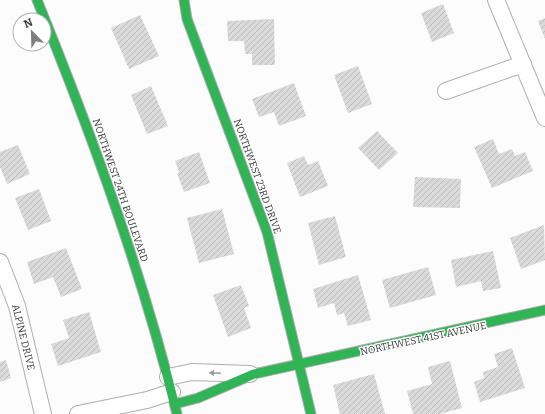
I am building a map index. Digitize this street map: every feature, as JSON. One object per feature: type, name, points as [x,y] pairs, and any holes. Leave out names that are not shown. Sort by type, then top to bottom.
[{"type":"street","name":"NORTHWEST 24TH BOULEVARD","points":[[38,0],[78,100],[125,227],[172,391],[177,414]]},
{"type":"street","name":"NORTHWEST 23RD DRIVE","points":[[184,0],[187,19],[268,232],[311,414]]},
{"type":"street","points":[[496,0],[545,118]]},
{"type":"street","points":[[446,91],[522,64]]},
{"type":"street","name":"ALPINE DRIVE","points":[[0,262],[17,306],[43,414]]},
{"type":"street","name":"NORTHWEST 41ST AVENUE","points":[[300,364],[545,310]]},
{"type":"street","points":[[172,391],[198,398],[254,374],[300,364]]},
{"type":"street","points":[[78,414],[147,400],[172,391],[192,372],[254,374]]},
{"type":"building","points":[[443,4],[454,33],[432,42],[421,13]]},
{"type":"building","points":[[140,15],[159,56],[129,69],[111,28]]},
{"type":"building","points":[[545,18],[545,39],[538,21]]},
{"type":"building","points":[[274,19],[275,65],[252,65],[252,54],[245,54],[244,41],[228,41],[227,21]]},
{"type":"building","points":[[358,66],[372,104],[348,113],[334,75]]},
{"type":"building","points":[[294,83],[306,116],[279,126],[274,112],[259,117],[252,99]]},
{"type":"building","points":[[151,86],[168,126],[147,134],[131,95]]},
{"type":"building","points":[[377,131],[398,153],[379,170],[358,148]]},
{"type":"building","points":[[493,139],[499,154],[512,149],[515,156],[525,152],[533,171],[492,188],[474,147]]},
{"type":"building","points":[[18,145],[30,174],[7,184],[0,167],[0,152]]},
{"type":"building","points":[[199,152],[210,183],[184,192],[177,173],[179,172],[175,161]]},
{"type":"building","points":[[304,156],[308,165],[318,161],[328,186],[300,197],[287,163]]},
{"type":"building","points":[[415,177],[461,179],[460,208],[413,207]]},
{"type":"building","points":[[39,189],[51,221],[28,230],[15,198]]},
{"type":"building","points":[[222,209],[234,254],[199,263],[187,218]]},
{"type":"building","points":[[335,216],[346,257],[319,265],[308,223]]},
{"type":"building","points":[[544,225],[545,260],[521,269],[510,238]]},
{"type":"building","points":[[66,248],[82,289],[61,297],[53,277],[34,284],[27,262]]},
{"type":"building","points":[[493,251],[501,288],[483,291],[481,281],[456,287],[451,260]]},
{"type":"building","points":[[428,267],[436,295],[390,308],[382,280]]},
{"type":"building","points":[[358,275],[371,320],[348,326],[344,313],[337,315],[334,303],[318,308],[313,289]]},
{"type":"building","points":[[241,285],[249,306],[244,308],[251,328],[228,337],[213,295]]},
{"type":"building","points":[[89,312],[101,352],[58,366],[51,344],[69,338],[63,320]]},
{"type":"building","points":[[512,348],[525,388],[480,402],[474,382],[484,378],[483,372],[498,367],[494,354]]},
{"type":"building","points":[[6,360],[11,378],[0,382],[0,362]]},
{"type":"building","points":[[450,361],[462,408],[440,414],[413,414],[407,391],[432,384],[428,367]]},
{"type":"building","points":[[374,374],[385,414],[340,414],[333,385]]},
{"type":"traffic: fast","points":[[37,0],[96,153],[132,256],[177,414]]},
{"type":"traffic: fast","points":[[184,0],[187,19],[267,232],[311,414]]},
{"type":"traffic: fast","points":[[175,404],[198,398],[254,374],[545,310]]}]
